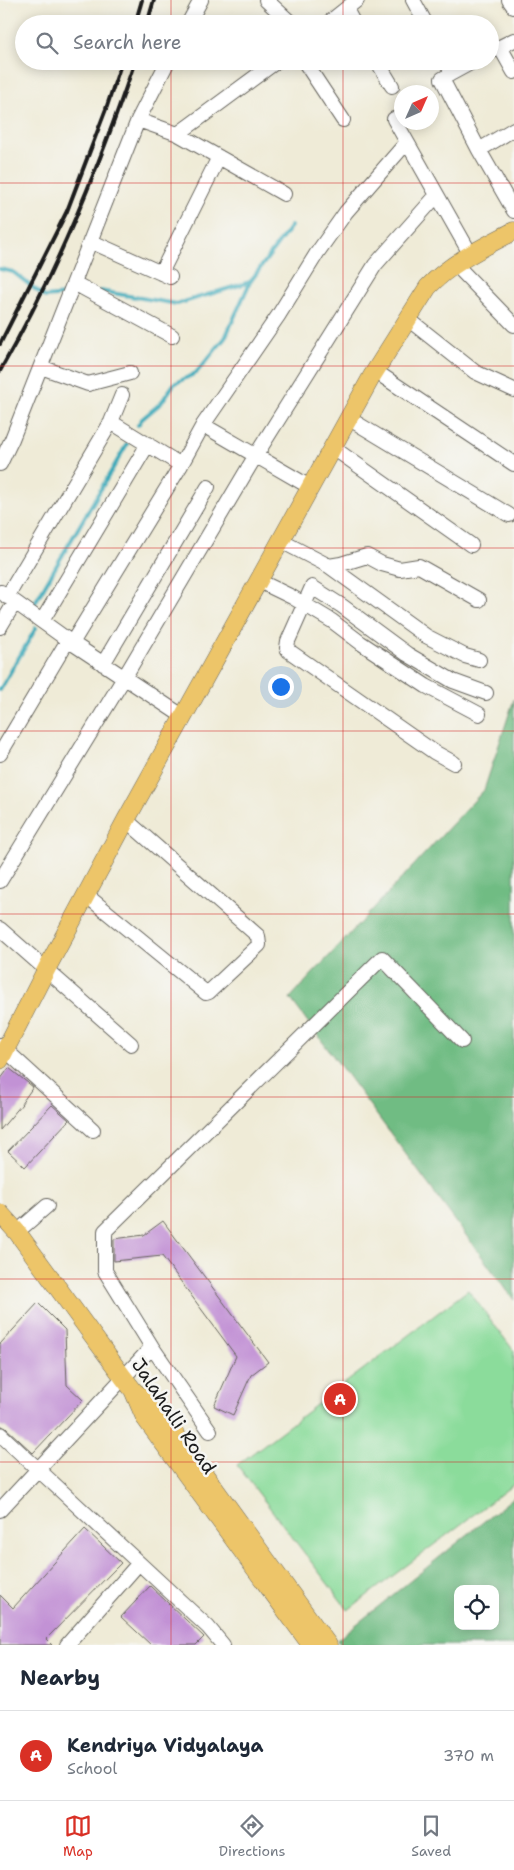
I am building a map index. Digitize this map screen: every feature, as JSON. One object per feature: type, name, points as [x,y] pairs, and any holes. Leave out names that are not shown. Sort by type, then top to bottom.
[{"type":"main road","points":[[2,1052],[126,820],[375,371],[428,287],[455,264],[514,230]]},
{"type":"main road","name":"Jalahalli Road","points":[[0,1213],[17,1232],[128,1383],[145,1418],[314,1642]]},
{"type":"street","points":[[193,15],[201,0]]},
{"type":"street","points":[[266,0],[282,15]]},
{"type":"street","points":[[338,15],[357,0]]},
{"type":"street","points":[[413,0],[421,15]]},
{"type":"street","points":[[510,0],[514,7]]},
{"type":"street","points":[[346,9],[349,15]]},
{"type":"street","points":[[499,48],[514,40]]},
{"type":"street","points":[[499,55],[514,72]]},
{"type":"street","points":[[0,464],[12,439],[138,120],[163,70]]},
{"type":"street","points":[[178,134],[265,70]]},
{"type":"street","points":[[310,70],[343,120]]},
{"type":"street","points":[[382,70],[392,86]]},
{"type":"street","points":[[447,70],[442,79],[478,150],[514,211]]},
{"type":"street","points":[[138,120],[178,134],[284,194]]},
{"type":"street","points":[[478,150],[514,129]]},
{"type":"street","points":[[400,130],[471,255]]},
{"type":"street","points":[[0,754],[181,465],[203,425],[278,316],[328,236],[346,212],[407,142]]},
{"type":"street","points":[[90,241],[165,275],[219,157]]},
{"type":"street","points":[[0,881],[124,678],[256,455],[375,264],[437,195]]},
{"type":"street","points":[[455,264],[514,325]]},
{"type":"street","points":[[74,283],[172,336]]},
{"type":"street","points":[[408,319],[475,372],[514,390]]},
{"type":"street","points":[[40,368],[88,384],[130,373]]},
{"type":"street","points":[[375,371],[514,464]]},
{"type":"street","points":[[0,627],[7,597],[111,422],[122,395]]},
{"type":"street","points":[[348,418],[510,515]]},
{"type":"street","points":[[111,422],[181,465]]},
{"type":"street","points":[[203,425],[310,487]]},
{"type":"street","points":[[42,621],[148,444]]},
{"type":"street","points":[[332,447],[470,545]]},
{"type":"street","points":[[103,664],[208,487]]},
{"type":"street","points":[[281,541],[329,566],[426,636],[465,656],[479,660]]},
{"type":"street","points":[[329,566],[368,556],[382,564],[400,569],[420,566],[479,600]]},
{"type":"street","points":[[259,581],[332,621],[361,643],[426,686],[479,714]]},
{"type":"street","points":[[454,763],[434,752],[289,651],[287,648],[288,641],[312,587],[342,606],[407,654],[453,681],[486,693]]},
{"type":"street","points":[[7,597],[70,642],[184,717]]},
{"type":"street","points":[[86,895],[206,993],[259,945],[258,936],[126,820]]},
{"type":"street","points":[[0,928],[132,1044]]},
{"type":"street","points":[[210,1431],[152,1347],[104,1271],[105,1231],[382,958],[462,1041]]},
{"type":"street","points":[[2,1052],[93,1130]]},
{"type":"street","points":[[17,1232],[47,1206]]},
{"type":"street","points":[[0,1510],[38,1468],[128,1383],[152,1347]]},
{"type":"street","points":[[0,1434],[208,1627],[223,1645]]},
{"type":"street","points":[[67,1645],[139,1564]]},
{"type":"green space","points":[[514,699],[514,1300],[290,998],[484,790]]},
{"type":"green space","points":[[468,1290],[514,1351],[514,1484],[348,1610],[237,1465]]},
{"type":"green space","points":[[514,1497],[514,1645],[341,1645],[337,1640]]},
{"type":"building","points":[[9,1068],[33,1087],[22,1104],[0,1130],[0,1080]]},
{"type":"building","points":[[52,1105],[69,1120],[25,1167],[8,1151]]},
{"type":"building","points":[[163,1221],[268,1362],[251,1375],[233,1415],[214,1406],[236,1356],[162,1256],[114,1261],[114,1239],[144,1235]]},
{"type":"building","points":[[38,1303],[65,1330],[67,1385],[83,1400],[33,1453],[6,1428],[0,1425],[0,1344]]},
{"type":"building","points":[[85,1529],[121,1563],[46,1639],[52,1645],[0,1645],[0,1595],[13,1608]]},
{"type":"building","points":[[150,1586],[204,1637],[196,1645],[151,1645],[121,1617]]},
{"type":"waterway","points":[[138,425],[142,419],[161,403],[174,384],[196,373],[225,338],[250,282],[291,226]]},
{"type":"waterway","points":[[0,269],[13,272],[45,297],[66,295]]},
{"type":"waterway","points":[[100,291],[177,304],[250,282]]},
{"type":"waterway","points":[[33,606],[127,444]]},
{"type":"waterway","points":[[0,690],[36,628]]},
{"type":"railway","points":[[138,15],[142,0]]},
{"type":"railway","points":[[150,15],[154,0]]},
{"type":"railway","points":[[0,344],[67,211],[119,70]]},
{"type":"railway","points":[[0,371],[58,258],[107,141],[132,70]]},
{"type":"place","name":"Kendriya Vidyalaya","points":[[340,1399]]}]
